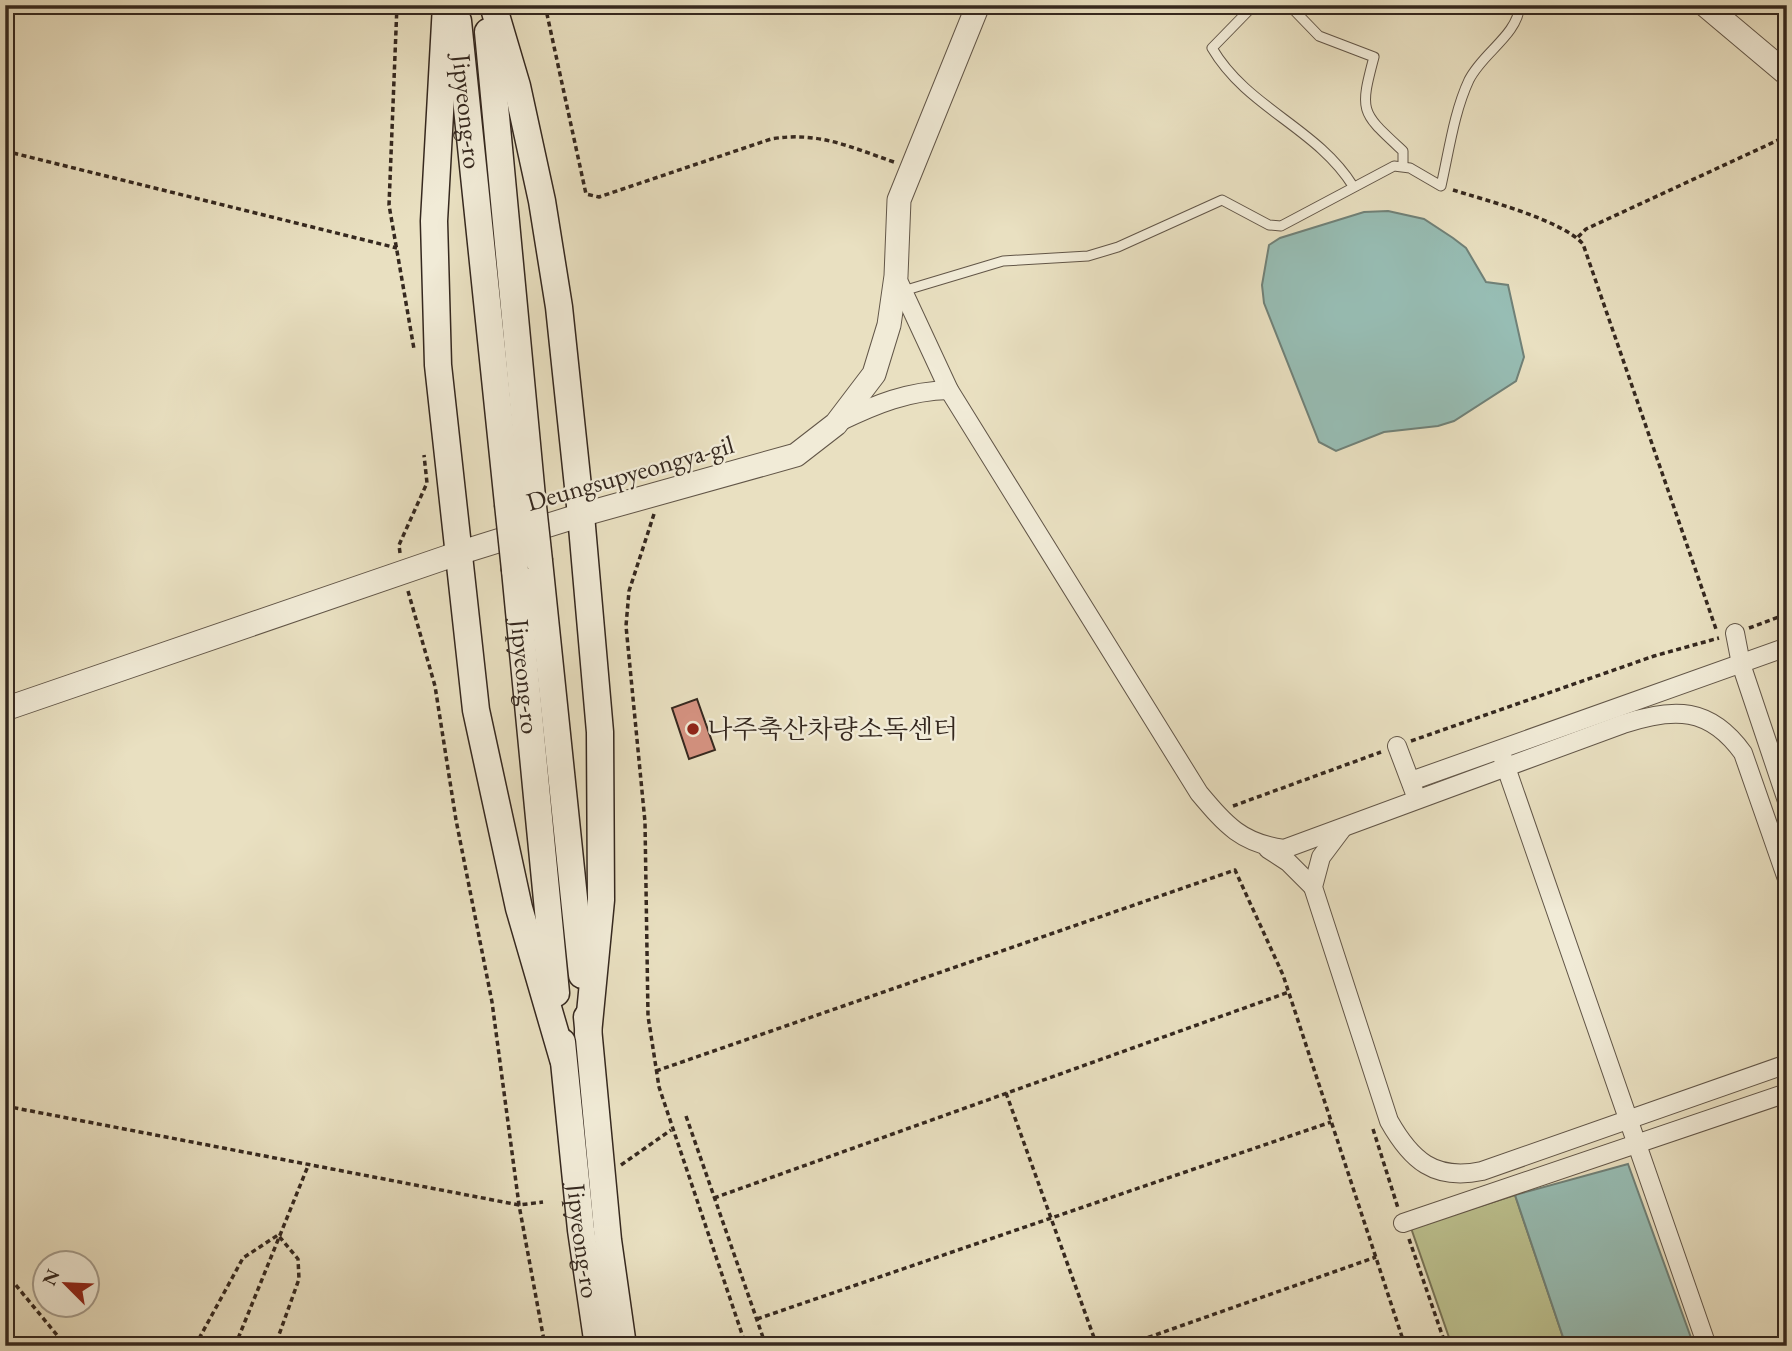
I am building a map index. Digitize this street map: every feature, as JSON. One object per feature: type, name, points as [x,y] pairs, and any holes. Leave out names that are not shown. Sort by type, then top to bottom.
[{"type":"main road","points":[[446,5],[435,247],[438,365],[458,553],[476,710],[519,908],[563,1059]]},
{"type":"main road","name":"Jipyeong-ro","points":[[456,5],[520,500],[539,561],[608,1240],[624,1346]]},
{"type":"main road","name":"Jipyeong-ro","points":[[486,5],[520,500],[514,570],[581,1230],[598,1346]]},
{"type":"main road","points":[[493,5],[517,86],[542,201],[559,307],[581,515],[600,732],[601,900],[589,1034]]},
{"type":"street","name":"Deungsupyeongya-gil","points":[[5,709],[458,553],[581,515],[796,456],[836,424],[874,374],[899,283],[897,216],[911,168],[978,5]]},
{"type":"street","points":[[1706,5],[1787,74]]},
{"type":"street","points":[[899,283],[949,390],[1192,781],[1217,814],[1240,835],[1289,862],[1313,887],[1389,1121],[1407,1150],[1416,1159],[1439,1171],[1467,1174],[1787,1064]]},
{"type":"street","points":[[836,424],[901,395],[949,390]]},
{"type":"street","points":[[1727,636],[1741,664],[1787,801]]},
{"type":"street","points":[[1411,781],[1787,647]]},
{"type":"street","points":[[1261,846],[1284,849],[1623,723],[1660,713],[1680,713],[1710,721],[1733,738],[1744,754],[1787,879]]},
{"type":"street","points":[[1397,746],[1417,800]]},
{"type":"street","points":[[1500,750],[1707,1346]]},
{"type":"street","points":[[1313,887],[1321,857],[1342,828]]},
{"type":"street","points":[[1403,1223],[1787,1093]]},
{"type":"lane","points":[[1255,5],[1212,48],[1225,72],[1331,155],[1353,186]]},
{"type":"lane","points":[[1289,5],[1319,36],[1374,57],[1364,92],[1366,111],[1403,151],[1403,166]]},
{"type":"lane","points":[[899,283],[1003,261],[1080,257],[1118,247],[1222,200],[1269,225],[1280,226],[1387,168],[1403,166],[1441,186],[1458,111],[1469,80],[1494,47],[1516,25],[1520,5]]},
{"type":"path","points":[[397,5],[389,205],[416,361]]},
{"type":"path","points":[[545,5],[586,194],[599,197],[771,139],[797,135],[824,138],[911,168]]},
{"type":"path","points":[[1577,237],[1586,229],[1787,136]]},
{"type":"path","points":[[5,151],[397,248]]},
{"type":"path","points":[[1441,186],[1542,221],[1577,237],[1589,256],[1727,636]]},
{"type":"path","points":[[424,442],[426,483],[399,545],[403,574],[435,686],[456,820],[492,1002],[519,1205],[545,1346]]},
{"type":"path","points":[[662,492],[638,556],[629,591],[626,626],[645,822],[648,1016],[656,1071],[671,1130],[746,1346]]},
{"type":"path","points":[[1217,814],[1397,746],[1654,656],[1727,636],[1787,614]]},
{"type":"path","points":[[656,1071],[1235,870],[1289,992],[1405,1346]]},
{"type":"path","points":[[715,1198],[1289,992]]},
{"type":"path","points":[[1006,1093],[1097,1346]]},
{"type":"path","points":[[5,1106],[519,1205],[543,1202]]},
{"type":"path","points":[[686,1116],[766,1346]]},
{"type":"path","points":[[757,1319],[1332,1122]]},
{"type":"path","points":[[621,1165],[671,1130]]},
{"type":"path","points":[[235,1346],[278,1235],[309,1166]]},
{"type":"path","points":[[195,1346],[243,1258],[278,1235]]},
{"type":"path","points":[[275,1346],[299,1279],[298,1259],[278,1235]]},
{"type":"path","points":[[1124,1346],[1376,1257]]},
{"type":"path","points":[[5,1272],[66,1346]]},
{"type":"green space","points":[[1515,1195],[1566,1346],[1452,1346],[1411,1228]]},
{"type":"water","points":[[1388,211],[1424,219],[1466,248],[1486,282],[1508,285],[1524,357],[1516,381],[1454,421],[1438,426],[1384,432],[1336,451],[1319,442],[1264,303],[1262,285],[1269,245],[1280,238],[1364,212]]},
{"type":"water","points":[[1628,1164],[1694,1346],[1566,1346],[1515,1195]]},
{"type":"building","name":"나주축산차량소독센터","points":[[697,699],[715,750],[689,759],[672,708]]},
{"type":"place","name":"나주축산차량소독센터","points":[[693,729]]}]
